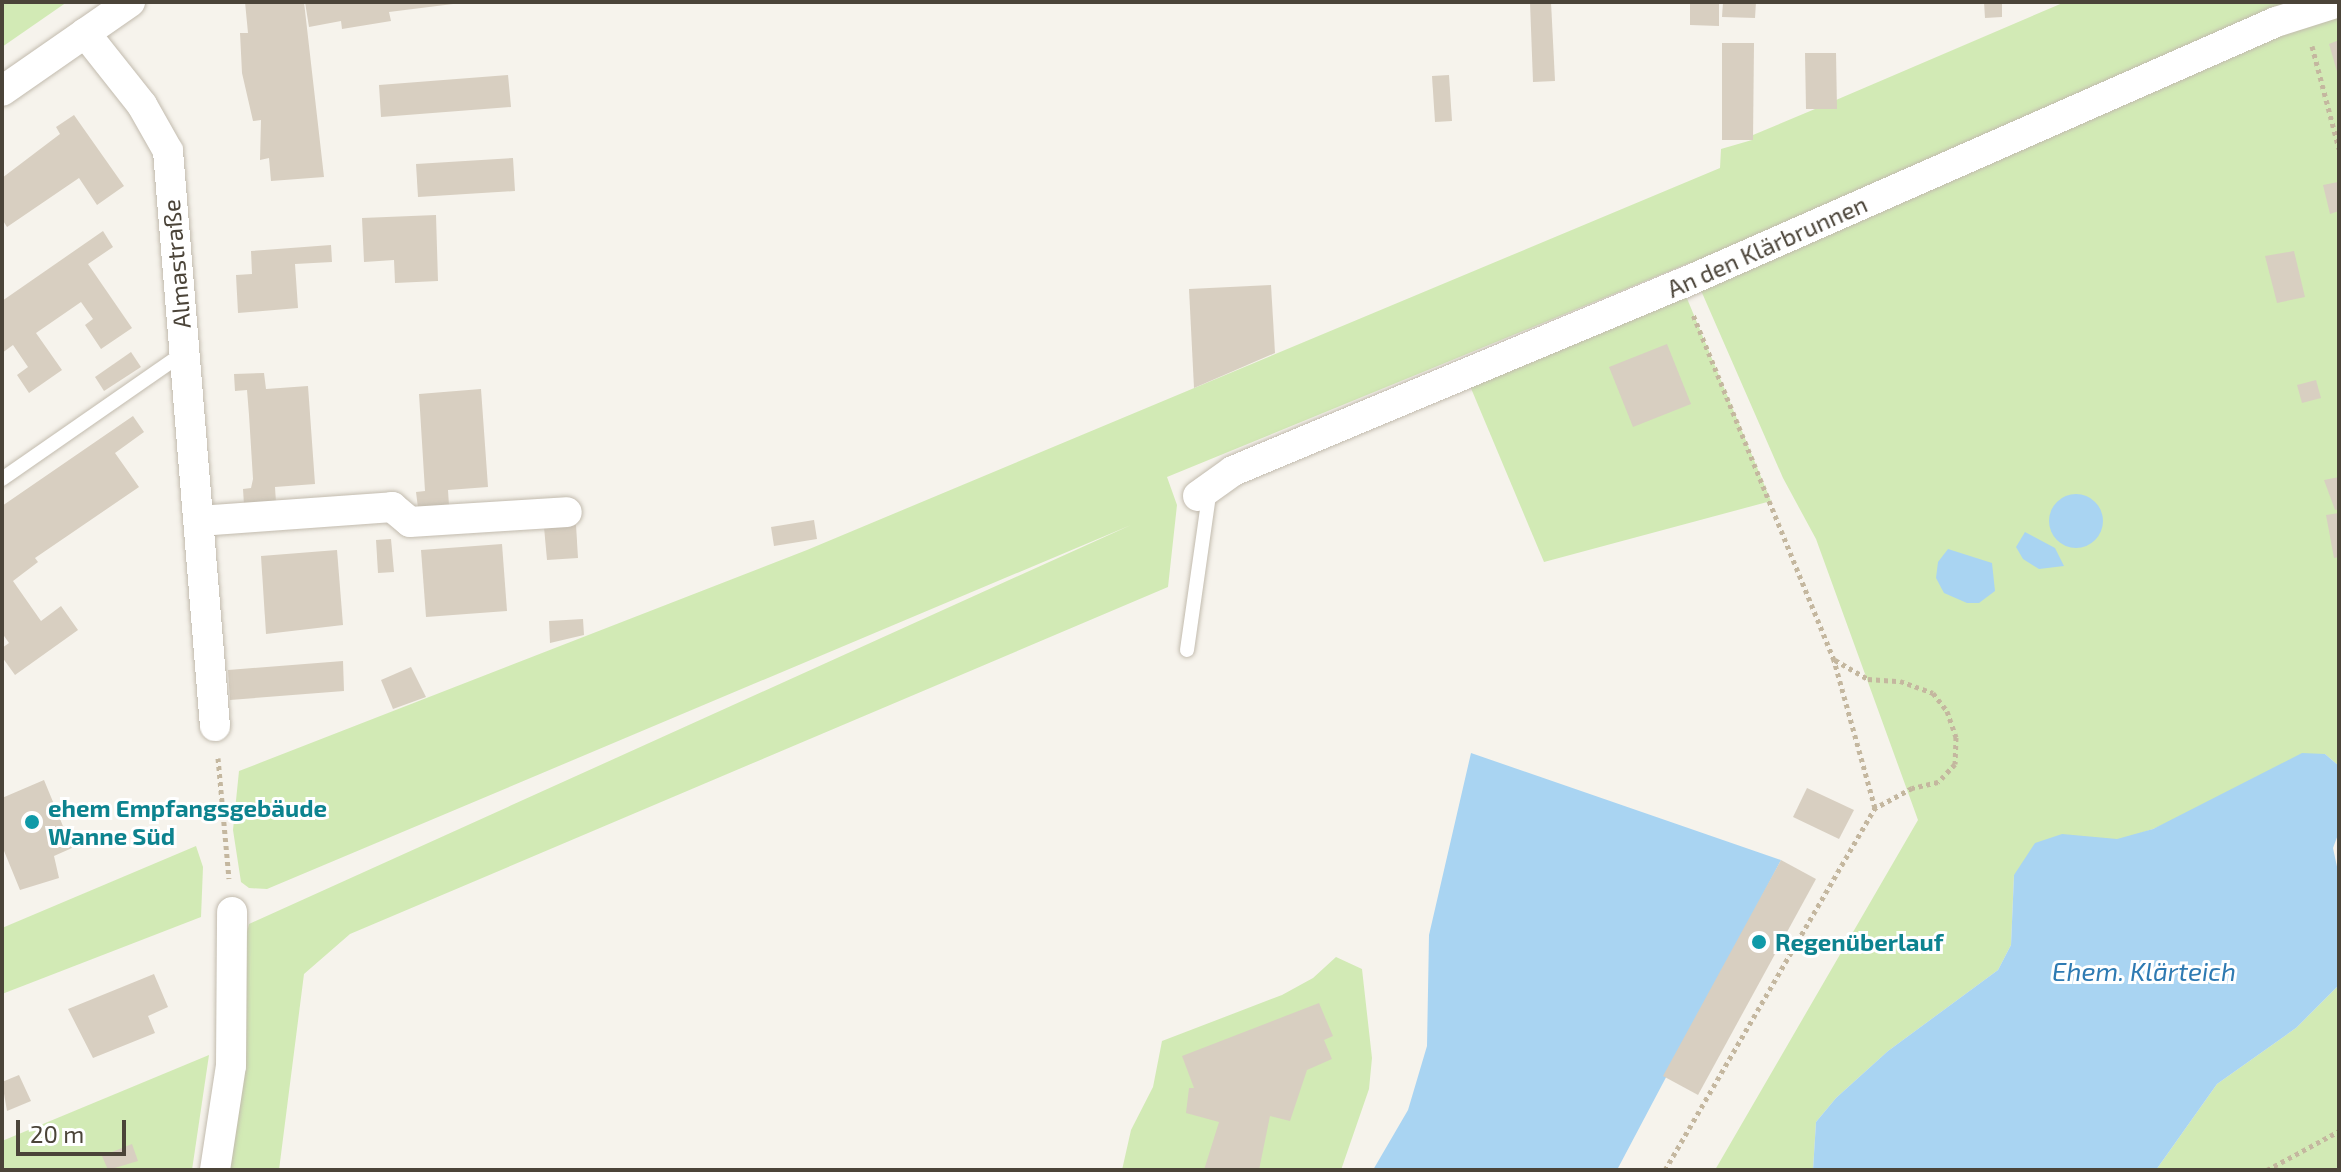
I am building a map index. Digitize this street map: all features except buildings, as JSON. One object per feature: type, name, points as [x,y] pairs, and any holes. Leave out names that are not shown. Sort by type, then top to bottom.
[{"type":"street","points":[[2,91],[130,2]]},
{"type":"street","name":"An den Klärbrunnen","points":[[1204,492],[1233,471],[1681,284],[2304,14],[2339,2]]},
{"type":"street","name":"Almastraße","points":[[85,33],[142,105],[168,151],[215,726]]},
{"type":"street","points":[[199,521],[392,507],[410,522],[567,512]]},
{"type":"street","points":[[215,1170],[231,1066],[232,912]]},
{"type":"lane","points":[[2,479],[183,353]]},
{"type":"lane","points":[[1187,650],[1204,492]]},
{"type":"path","points":[[2304,14],[2339,149]]},
{"type":"path","points":[[1681,284],[1834,660],[1875,808]]},
{"type":"path","points":[[1665,1170],[1875,808],[1912,788],[1938,782],[1955,764],[1956,737],[1947,711],[1933,693],[1900,681],[1868,679],[1834,660]]},
{"type":"path","points":[[215,726],[232,912]]},
{"type":"path","points":[[2267,1170],[2339,1131]]},
{"type":"green space","points":[[2,2],[67,2],[2,47]]},
{"type":"green space","points":[[2065,2],[2339,2],[2339,766],[2325,754],[2153,829],[2014,875],[2011,945],[1998,970],[1888,1051],[1836,1098],[1816,1122],[1813,1170],[1715,1170],[1918,820],[1816,539],[1783,478],[1689,263],[1167,477],[1177,505],[1168,587],[350,934],[304,974],[279,1170],[215,1170],[236,974],[249,924],[1131,525],[267,889],[249,888],[241,882],[233,830],[239,771],[807,550],[1720,168],[1721,149],[1752,140],[1753,135],[1815,109],[1836,109],[1836,100]]},
{"type":"green space","points":[[1681,284],[1771,501],[1544,562],[1465,374]]},
{"type":"green space","points":[[196,846],[203,867],[201,917],[2,994],[2,928]]},
{"type":"green space","points":[[1336,957],[1362,969],[1372,1058],[1369,1089],[1341,1170],[1122,1170],[1131,1130],[1153,1087],[1162,1041],[1282,995],[1313,978]]},
{"type":"green space","points":[[2339,985],[2339,1170],[2156,1170],[2217,1084],[2296,1028]]},
{"type":"green space","points":[[209,1055],[192,1170],[2,1170],[2,1141]]},
{"type":"water","points":[[2076,494],[2095,502],[2103,521],[2095,540],[2076,548],[2057,540],[2049,521],[2057,502]]},
{"type":"water","points":[[2025,532],[2055,548],[2064,566],[2039,569],[2023,559],[2016,547]]},
{"type":"water","points":[[1948,549],[1992,563],[1995,591],[1979,603],[1967,603],[1944,593],[1936,578],[1938,562]]},
{"type":"water","points":[[1471,753],[1781,860],[1617,1170],[1373,1170],[1408,1110],[1427,1046],[1429,935]]},
{"type":"water","name":"Ehem. Klärteich","points":[[2302,753],[2325,754],[2339,766],[2339,832],[2333,848],[2339,876],[2339,985],[2296,1028],[2217,1084],[2156,1170],[1813,1170],[1816,1122],[1836,1098],[1888,1051],[1998,970],[2011,945],[2014,875],[2035,843],[2062,834],[2117,839],[2153,829]]},
{"type":"place","name":"ehem Empfangsgebäude Wanne Süd","points":[[32,822]]},
{"type":"place","name":"Regenüberlauf","points":[[1759,942]]}]
